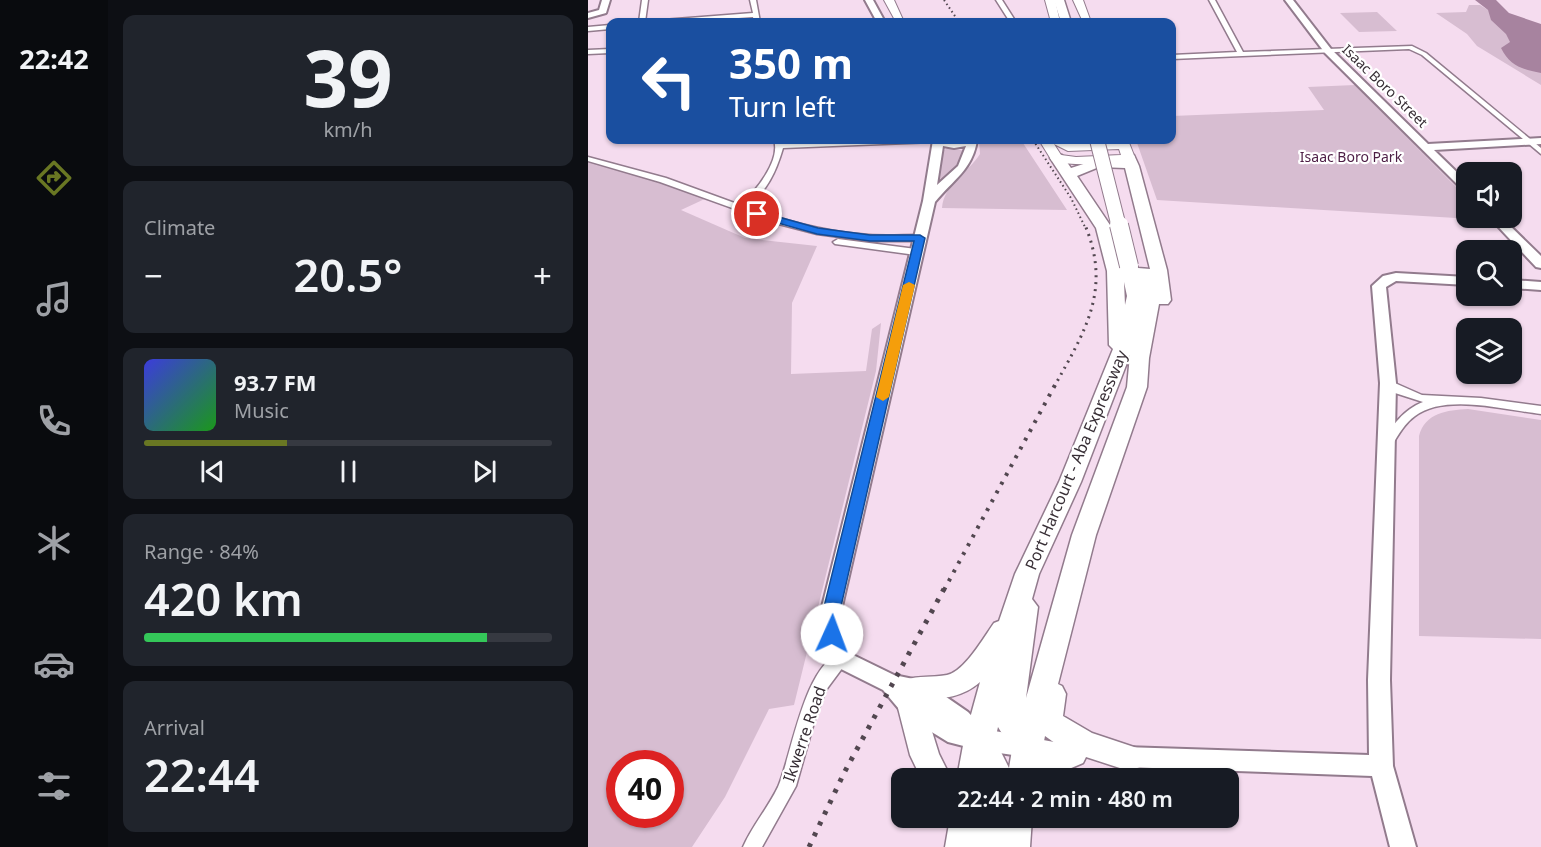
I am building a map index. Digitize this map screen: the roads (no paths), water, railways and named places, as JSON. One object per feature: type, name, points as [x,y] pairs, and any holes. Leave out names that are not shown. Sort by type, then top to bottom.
[{"type":"highway","points":[[1064,1],[1066,18]]},
{"type":"highway","points":[[1064,1],[1072,18]]},
{"type":"highway","name":"Port Harcourt - Aba Expressway","points":[[1024,768],[1027,748],[1084,536],[1137,387],[1139,358],[1151,298],[1136,265],[1098,144]]},
{"type":"highway","name":"Port Harcourt - Aba Expressway","points":[[974,768],[979,740],[1027,574],[1070,482],[1128,336],[1136,296],[1136,265],[1109,144]]},
{"type":"highway","points":[[1058,149],[1069,175],[1098,216],[1110,249],[1117,296],[1117,366]]},
{"type":"highway","points":[[1069,175],[1083,167],[1127,153],[1159,270],[1163,295],[1158,323],[1137,387]]},
{"type":"highway","points":[[1027,574],[1025,623],[1010,700],[1009,720],[1027,748]]},
{"type":"highway","points":[[931,768],[906,694],[958,684],[980,662],[1014,615]]},
{"type":"highway","points":[[1054,649],[1053,687],[1049,708],[1049,719],[1053,726],[1073,739],[1130,758]]},
{"type":"highway","points":[[979,740],[992,759],[994,768]]},
{"type":"highway","points":[[1050,768],[1058,760],[1072,754]]},
{"type":"highway","points":[[991,847],[993,828]]},
{"type":"highway","points":[[1014,847],[1016,828]]},
{"type":"main road","points":[[889,0],[898,18]]},
{"type":"main road","points":[[1058,18],[1064,1],[1083,18]]},
{"type":"main road","points":[[1058,149],[1076,161],[1127,153]]},
{"type":"street","points":[[588,16],[603,11],[606,0]]},
{"type":"street","points":[[643,18],[645,0]]},
{"type":"street","points":[[753,0],[756,18]]},
{"type":"street","points":[[869,0],[877,6]]},
{"type":"street","points":[[999,0],[1010,18]]},
{"type":"street","points":[[1212,0],[1241,54]]},
{"type":"street","name":"Isaac Boro Street","points":[[1289,0],[1328,51],[1456,177]]},
{"type":"street","points":[[588,29],[606,27]]},
{"type":"street","points":[[1176,57],[1400,47],[1417,50],[1541,152]]},
{"type":"street","points":[[588,52],[606,51]]},
{"type":"street","points":[[1427,147],[1541,141]]},
{"type":"street","points":[[740,209],[759,195],[765,185],[779,144]]},
{"type":"street","points":[[937,144],[929,201],[830,615],[832,634],[841,659],[906,694],[956,735],[979,740],[1072,754],[1130,758],[1381,766]]},
{"type":"street","points":[[929,201],[938,189],[968,163],[970,144]]},
{"type":"street","points":[[588,159],[663,180],[740,209],[817,231],[918,245]]},
{"type":"street","points":[[588,165],[654,184],[729,213],[785,231],[833,242],[918,245]]},
{"type":"street","points":[[1506,228],[1541,264]]},
{"type":"street","points":[[1403,847],[1381,766],[1379,673],[1388,442],[1388,383],[1379,286],[1388,279],[1396,277],[1456,280]]},
{"type":"street","points":[[1522,285],[1541,286]]},
{"type":"street","points":[[1388,383],[1414,399],[1483,402],[1541,410]]},
{"type":"street","points":[[1388,442],[1409,413],[1420,406],[1442,401]]},
{"type":"street","name":"Ikwerre Road","points":[[752,847],[785,790],[796,762],[814,697],[830,669],[841,659]]},
{"type":"railway","points":[[944,0],[956,18]]},
{"type":"railway","points":[[1036,144],[1071,198],[1085,227]]},
{"type":"railway","points":[[1054,387],[1085,328],[1095,290],[1096,270],[1093,248],[1085,225]]},
{"type":"railway","points":[[944,590],[1055,385]]},
{"type":"railway","points":[[809,847],[844,773],[944,589]]},
{"type":"park label","name":"Isaac Boro Park","points":[[1351,157]]}]
